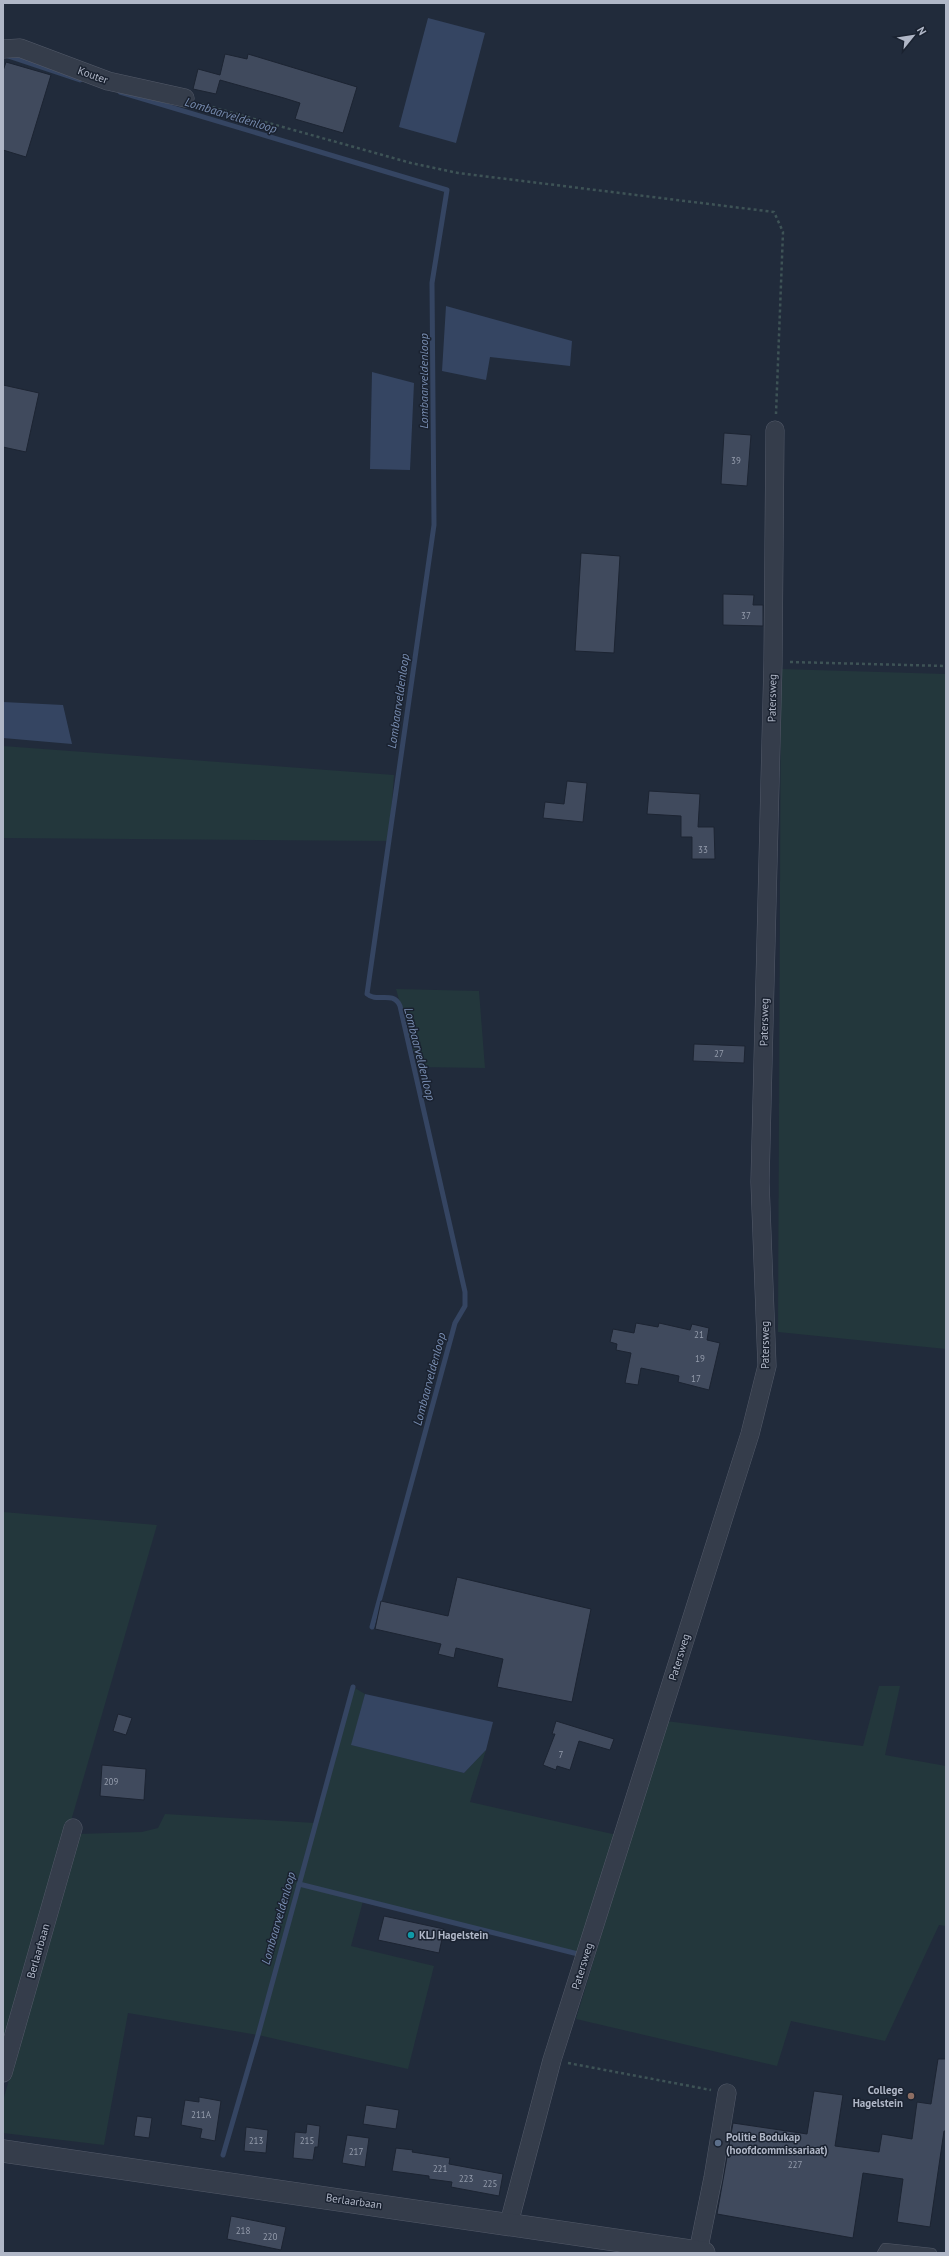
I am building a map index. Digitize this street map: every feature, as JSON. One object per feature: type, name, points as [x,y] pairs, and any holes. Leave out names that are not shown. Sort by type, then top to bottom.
[{"type":"street","name":"Kouter","points":[[3,49],[20,48],[108,81],[185,98]]},
{"type":"street","name":"Patersweg","points":[[509,2223],[552,2060],[750,1434],[767,1366],[760,1182],[773,662],[775,430]]},
{"type":"street","name":"Berlaarbaan","points":[[3,2073],[73,1828]]},
{"type":"street","points":[[701,2253],[727,2093]]},
{"type":"street","name":"Berlaarbaan","points":[[3,2151],[509,2223],[701,2253]]},
{"type":"lane","points":[[882,2253],[885,2248],[932,2253]]},
{"type":"path","points":[[185,98],[411,163],[458,173],[774,212],[783,232],[775,430]]},
{"type":"path","points":[[773,662],[946,666]]},
{"type":"path","points":[[552,2060],[727,2093]]},
{"type":"green space","points":[[781,669],[946,674],[946,1349],[778,1332]]},
{"type":"green space","points":[[3,746],[394,775],[389,841],[3,838]]},
{"type":"green space","points":[[396,989],[479,991],[485,1068],[418,1067]]},
{"type":"green space","points":[[3,1512],[157,1525],[3,2055]]},
{"type":"green space","points":[[879,1686],[900,1686],[885,1755],[946,1766],[946,1926],[939,1925],[885,2041],[791,2021],[777,2066],[576,2019],[666,1721],[863,1746]]},
{"type":"green space","points":[[353,1687],[365,1694],[352,1745],[464,1773],[486,1750],[470,1802],[617,1835],[583,1956],[363,1901],[351,1946],[434,1966],[408,2069],[258,2035],[128,2013],[104,2145],[3,2133],[3,2101],[77,1834],[142,1832],[158,1828],[165,1814],[315,1823]]},
{"type":"water","points":[[428,18],[485,33],[456,143],[399,127]]},
{"type":"water","points":[[446,306],[572,341],[570,366],[490,357],[486,380],[442,371]]},
{"type":"water","points":[[372,372],[414,383],[410,470],[370,469]]},
{"type":"water","points":[[3,702],[63,705],[72,744],[3,738]]},
{"type":"water","points":[[365,1694],[493,1722],[486,1750],[464,1773],[351,1745]]},
{"type":"building","points":[[225,54],[247,59],[248,54],[357,87],[343,133],[295,119],[300,103],[284,98],[220,80],[216,94],[193,89],[198,69],[220,75]]},
{"type":"building","points":[[6,62],[51,75],[26,157],[3,150],[3,71]]},
{"type":"building","points":[[3,385],[39,393],[26,452],[3,447]]},
{"type":"building","points":[[724,433],[751,435],[747,486],[721,484]]},
{"type":"building","points":[[581,553],[620,556],[614,653],[575,651]]},
{"type":"building","points":[[723,594],[754,595],[753,605],[763,605],[763,626],[723,625]]},
{"type":"building","points":[[567,781],[587,783],[583,822],[543,818],[545,802],[564,804]]},
{"type":"building","points":[[649,791],[700,794],[698,827],[714,827],[715,859],[692,859],[692,837],[681,837],[681,816],[647,814]]},
{"type":"building","points":[[694,1044],[745,1046],[744,1063],[693,1061]]},
{"type":"building","points":[[636,1323],[658,1327],[659,1323],[690,1330],[692,1324],[709,1328],[707,1340],[720,1343],[709,1390],[678,1382],[679,1376],[641,1368],[638,1385],[625,1383],[631,1353],[616,1350],[617,1344],[610,1342],[613,1329],[634,1333]]},
{"type":"building","points":[[457,1577],[591,1609],[572,1702],[497,1687],[503,1659],[456,1648],[454,1658],[438,1654],[441,1644],[375,1629],[381,1601],[448,1616]]},
{"type":"building","points":[[118,1714],[132,1718],[126,1735],[113,1731]]},
{"type":"building","points":[[556,1721],[614,1739],[610,1750],[579,1741],[570,1770],[557,1766],[556,1770],[543,1765],[555,1734],[552,1734]]},
{"type":"building","points":[[102,1765],[146,1769],[144,1800],[100,1796]]},
{"type":"building","name":"KLJ Hagelstein","points":[[384,1916],[444,1929],[439,1953],[378,1940]]},
{"type":"building","points":[[938,2059],[946,2059],[946,2131],[944,2131],[930,2227],[897,2222],[903,2179],[863,2173],[853,2238],[717,2214],[733,2123],[807,2134],[814,2091],[843,2095],[835,2146],[879,2152],[882,2134],[912,2139],[917,2102],[931,2104]]},
{"type":"building","points":[[199,2097],[221,2101],[215,2141],[200,2138],[202,2129],[181,2125],[185,2100],[199,2102]]},
{"type":"building","points":[[366,2105],[399,2110],[396,2129],[363,2124]]},
{"type":"building","points":[[137,2116],[152,2118],[149,2138],[134,2136]]},
{"type":"building","points":[[307,2124],[320,2126],[318,2147],[315,2147],[313,2160],[293,2158],[295,2132],[306,2133]]},
{"type":"building","points":[[246,2127],[268,2130],[266,2153],[244,2151]]},
{"type":"building","points":[[347,2135],[369,2138],[365,2167],[342,2163]]},
{"type":"building","points":[[396,2148],[450,2158],[449,2164],[503,2174],[499,2196],[451,2187],[452,2182],[429,2179],[429,2176],[392,2171]]},
{"type":"building","points":[[231,2216],[286,2227],[281,2250],[227,2239]]},
{"type":"waterway","name":"Lombaarveldenloop","points":[[8,56],[80,80]]},
{"type":"waterway","name":"Lombaarveldenloop","points":[[120,92],[447,190],[432,283],[434,525],[367,994],[375,997],[393,999],[397,1001],[400,1006],[465,1292],[465,1306],[455,1323],[372,1627]]},
{"type":"waterway","name":"Lombaarveldenloop","points":[[223,2155],[258,2035],[353,1687]]},
{"type":"waterway","points":[[299,1884],[582,1955]]},
{"type":"place","name":"KLJ Hagelstein","points":[[411,1935]]},
{"type":"place","name":"College Hagelstein","points":[[911,2096]]},
{"type":"place","name":"Politie Bodukap (hoofdcommissariaat)","points":[[718,2143]]}]
